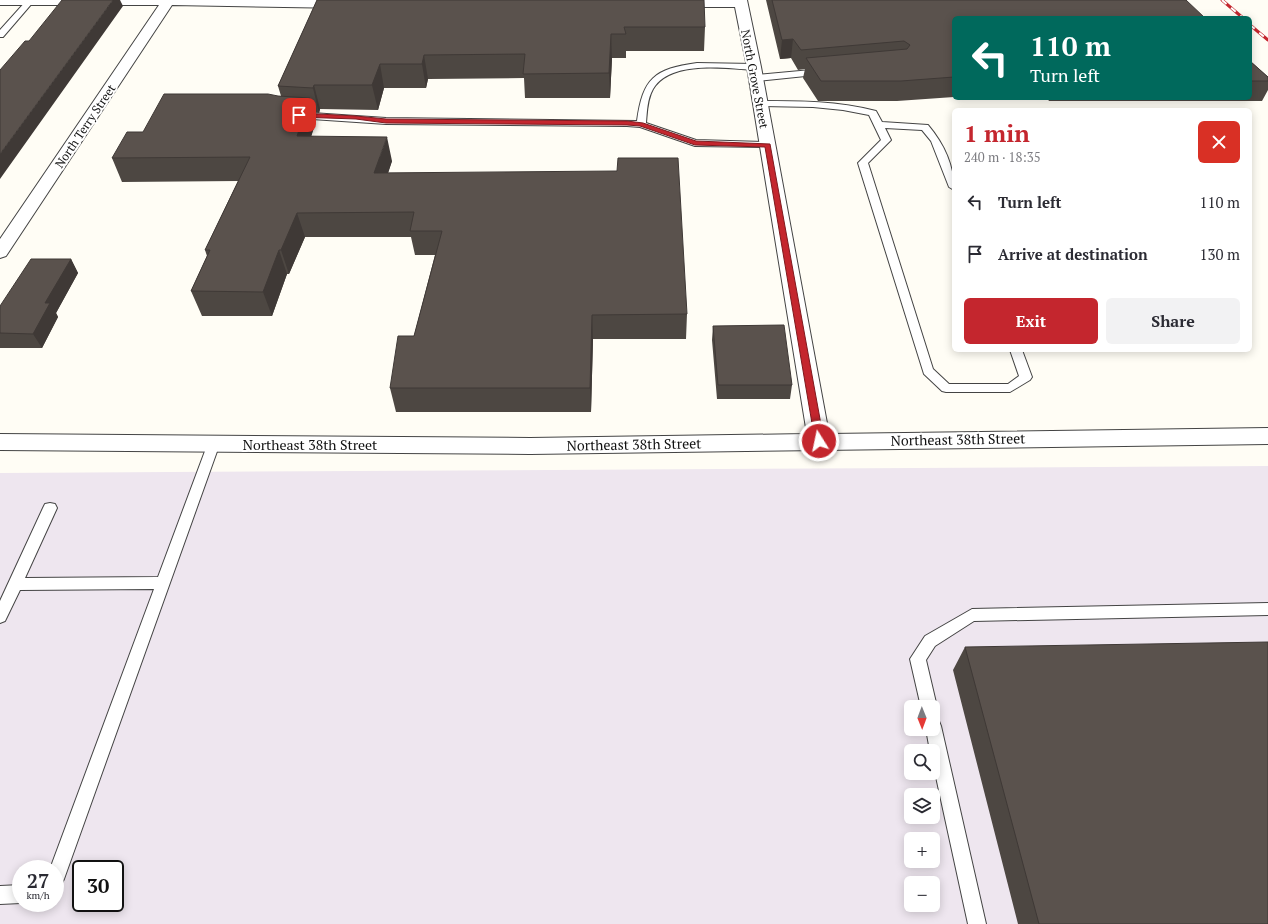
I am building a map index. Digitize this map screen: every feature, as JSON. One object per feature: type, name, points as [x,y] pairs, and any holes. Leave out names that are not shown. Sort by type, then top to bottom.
[{"type":"street","points":[[0,1],[169,0],[356,4]]},
{"type":"street","name":"North Terry Street","points":[[0,252],[169,0]]},
{"type":"street","points":[[660,3],[740,1]]},
{"type":"street","name":"North Grove Street","points":[[740,1],[755,72],[819,441]]},
{"type":"street","name":"Northeast 38th Street","points":[[0,442],[530,446],[1268,436]]},
{"type":"lane","points":[[0,35],[30,1]]},
{"type":"lane","points":[[641,124],[645,98],[649,87],[660,76],[672,69],[703,66],[755,72],[834,71]]},
{"type":"lane","points":[[760,104],[813,104],[843,107],[873,113],[886,140],[863,163],[928,371],[946,388],[1010,388],[1026,377],[1017,352]]},
{"type":"lane","points":[[285,115],[356,118],[386,121],[641,124],[695,143],[768,145]]},
{"type":"lane","points":[[878,125],[926,127],[936,141],[952,182]]},
{"type":"lane","points":[[62,860],[214,443]]},
{"type":"lane","points":[[0,617],[50,508]]},
{"type":"lane","points":[[16,584],[162,583]]},
{"type":"lane","points":[[927,700],[918,659],[930,641],[972,614],[1268,609]]},
{"type":"lane","points":[[935,736],[977,924]]},
{"type":"lane","points":[[0,895],[12,894]]},
{"type":"shaded area","points":[[1268,466],[1268,924],[0,924],[0,473]]},
{"type":"building","points":[[62,0],[113,0],[0,154],[0,70],[25,41],[29,41]]},
{"type":"building","points":[[317,0],[704,0],[705,27],[624,27],[626,34],[611,34],[609,73],[523,74],[525,54],[424,55],[422,64],[380,64],[372,85],[314,85],[313,88],[278,86]]},
{"type":"building","points":[[772,0],[1186,0],[1203,16],[952,16],[952,77],[901,81],[821,81],[806,58],[907,49],[910,45],[904,41],[801,50],[793,39],[782,40]]},
{"type":"building","points":[[1252,63],[1268,77],[1268,81],[1252,81]]},
{"type":"building","points":[[164,94],[268,94],[310,98],[297,136],[387,137],[374,173],[617,171],[618,158],[678,158],[687,314],[592,315],[590,388],[390,388],[398,336],[414,336],[442,231],[410,231],[414,212],[297,213],[281,250],[279,250],[263,292],[191,291],[210,250],[205,250],[250,157],[112,158],[127,132],[143,132]]},
{"type":"building","points":[[31,259],[71,259],[45,303],[50,303],[33,334],[0,333],[0,306]]},
{"type":"building","points":[[784,325],[792,385],[718,385],[713,326]]},
{"type":"building","points":[[1268,642],[1268,924],[1039,924],[965,647]]},
{"type":"railway","points":[[1222,0],[1241,16]]},
{"type":"railway","points":[[1252,27],[1268,40]]},
{"type":"route","points":[[299,115],[386,121],[627,123],[641,124],[695,143],[768,145],[819,441]]}]
